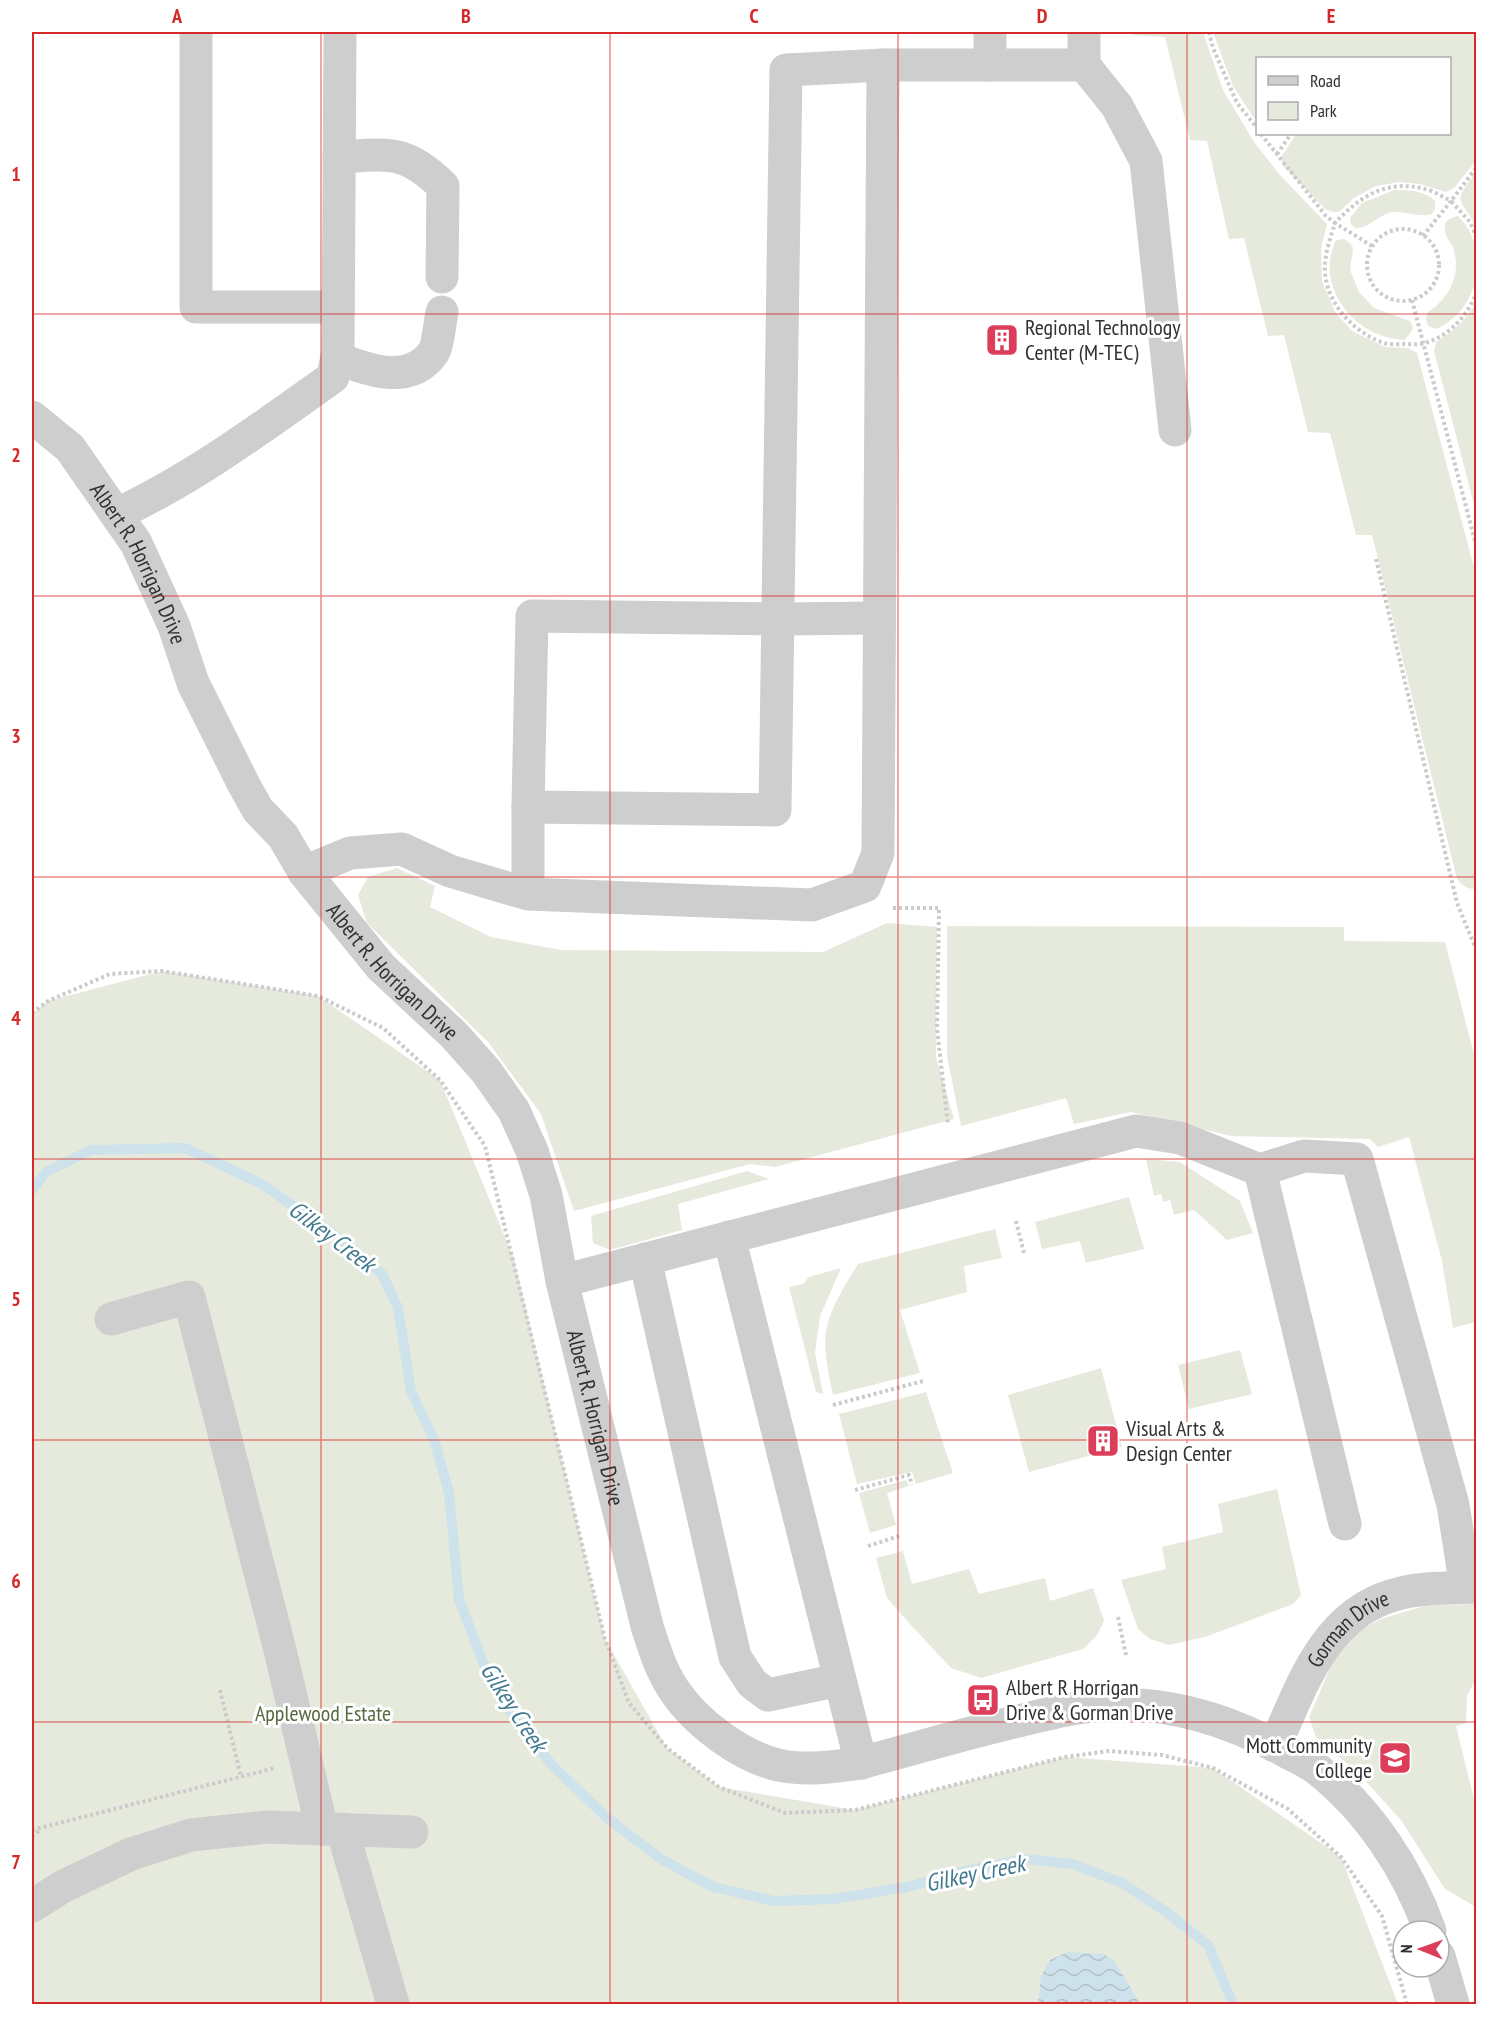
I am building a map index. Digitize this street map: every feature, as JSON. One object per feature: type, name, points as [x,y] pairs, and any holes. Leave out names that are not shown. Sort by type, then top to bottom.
[{"type":"street","points":[[196,32],[196,307],[338,307]]},
{"type":"street","points":[[117,514],[158,495],[260,429],[333,377],[337,358],[340,32]]},
{"type":"street","points":[[990,32],[990,65]]},
{"type":"street","points":[[1084,32],[1084,65],[1117,106],[1146,161],[1175,430]]},
{"type":"street","points":[[304,872],[350,853],[402,849],[450,871],[528,894],[812,905],[865,886],[878,854],[883,64]]},
{"type":"street","points":[[528,807],[775,810],[786,70],[883,64],[1084,65]]},
{"type":"street","points":[[339,157],[382,154],[404,158],[424,168],[443,186],[442,278]]},
{"type":"street","points":[[337,358],[367,370],[394,374],[418,366],[434,352],[442,312]]},
{"type":"street","name":"Albert R. Horrigan Drive","points":[[32,417],[70,448],[136,543],[174,626],[193,683],[258,810],[283,836],[304,872],[381,967],[453,1035],[486,1071],[514,1112],[532,1151],[546,1196],[562,1281],[647,1626],[658,1661],[674,1691],[695,1716],[720,1736],[749,1753],[777,1765],[832,1768],[861,1763],[1033,1717],[1087,1706],[1159,1706],[1196,1713],[1231,1724],[1316,1768],[1353,1802],[1382,1838],[1406,1876],[1425,1919]]},
{"type":"street","points":[[528,894],[532,616],[879,618]]},
{"type":"street","points":[[562,1281],[1136,1131],[1180,1138],[1260,1170],[1304,1156],[1357,1159],[1453,1505],[1471,1587]]},
{"type":"street","points":[[1260,1170],[1345,1524]]},
{"type":"street","points":[[729,1237],[861,1763]]},
{"type":"street","points":[[645,1259],[735,1657],[752,1683],[768,1695],[839,1680]]},
{"type":"street","points":[[111,1319],[189,1297],[278,1639],[306,1761],[393,2004]]},
{"type":"street","name":"Gorman Drive","points":[[1275,1746],[1315,1661],[1328,1641],[1358,1612],[1392,1595],[1415,1590],[1471,1587]]},
{"type":"street","points":[[32,1906],[62,1887],[131,1854],[191,1836],[267,1827],[412,1832]]},
{"type":"street","points":[[1445,1979],[1452,2004]]},
{"type":"path","points":[[1209,32],[1213,48],[1237,103],[1256,128]]},
{"type":"path","points":[[1262,135],[1326,216],[1372,246]]},
{"type":"path","points":[[1278,154],[1290,135]]},
{"type":"path","points":[[1423,236],[1476,168]]},
{"type":"path","points":[[1476,236],[1470,222],[1451,201],[1425,189],[1404,186],[1388,188],[1360,199],[1335,223],[1326,251],[1325,274],[1331,298],[1346,319],[1366,334],[1386,344],[1424,344],[1442,335],[1464,317],[1476,294]]},
{"type":"path","points":[[1401,229],[1423,236],[1437,254],[1437,277],[1431,288],[1423,295],[1401,302],[1381,294],[1368,277],[1367,266],[1372,246],[1389,231],[1401,229]]},
{"type":"path","points":[[1412,300],[1476,545]]},
{"type":"path","points":[[1376,559],[1457,903],[1476,949]]},
{"type":"path","points":[[893,908],[939,908],[937,1029],[948,1125]]},
{"type":"path","points":[[1016,1221],[1024,1253]]},
{"type":"path","points":[[833,1405],[923,1381]]},
{"type":"path","points":[[855,1490],[909,1475],[912,1485]]},
{"type":"path","points":[[868,1546],[898,1536]]},
{"type":"path","points":[[1118,1617],[1126,1655]]},
{"type":"path","points":[[220,1690],[241,1777]]},
{"type":"path","points":[[32,1830],[306,1761]]},
{"type":"path","points":[[32,1837],[43,1827]]},
{"type":"green space","points":[[1133,32],[1203,32],[1223,90],[1254,142],[1279,174],[1327,224],[1321,248],[1322,281],[1335,312],[1352,331],[1385,347],[1408,348],[1417,353],[1476,575],[1476,889],[1465,887],[1457,879],[1372,535],[1356,535],[1330,433],[1308,432],[1284,335],[1268,336],[1244,238],[1229,239],[1207,141],[1190,140],[1165,37],[1133,35]]},
{"type":"green space","points":[[1213,32],[1476,32],[1476,161],[1454,188],[1446,192],[1420,184],[1400,182],[1376,186],[1354,198],[1339,212],[1325,209],[1282,165],[1282,156],[1295,135],[1451,135],[1451,57],[1256,57],[1256,121],[1233,86]]},
{"type":"green space","points":[[1476,172],[1476,226],[1462,204],[1461,195]]},
{"type":"green space","points":[[1394,190],[1411,191],[1431,197],[1435,201],[1435,209],[1432,214],[1427,215],[1389,213],[1360,228],[1355,228],[1351,224],[1350,218],[1362,203]]},
{"type":"green space","points":[[1458,216],[1469,230],[1475,245],[1476,278],[1471,294],[1462,308],[1451,320],[1436,329],[1428,326],[1426,318],[1428,312],[1448,292],[1455,275],[1453,247],[1446,235],[1445,225],[1448,220]]},
{"type":"green space","points":[[1344,239],[1351,244],[1353,250],[1350,270],[1359,292],[1374,308],[1410,321],[1413,328],[1404,340],[1370,331],[1343,307],[1330,275],[1330,258],[1336,240]]},
{"type":"green space","points":[[1476,302],[1476,512],[1434,351],[1436,342],[1459,325]]},
{"type":"green space","points":[[397,868],[435,886],[430,907],[491,937],[561,950],[823,952],[887,923],[937,927],[936,1057],[954,1119],[775,1167],[750,1164],[574,1211],[541,1114],[488,1042],[367,923],[358,895],[368,877]]},
{"type":"green space","points":[[947,926],[1344,927],[1344,941],[1445,942],[1476,1062],[1476,1322],[1453,1328],[1442,1261],[1409,1137],[1378,1147],[1370,1139],[1231,1136],[1131,1112],[1074,1124],[1066,1098],[961,1126],[947,1056]]},
{"type":"green space","name":"Applewood Estate","points":[[162,971],[318,996],[440,1080],[514,1259],[605,1639],[667,1748],[719,1787],[855,1810],[1065,1757],[1213,1768],[1341,1857],[1398,2004],[32,2004],[32,1014],[48,1001]]},
{"type":"green space","points":[[1146,1159],[1180,1162],[1240,1201],[1253,1233],[1227,1240],[1194,1210],[1174,1215],[1170,1200],[1163,1202],[1161,1194],[1154,1196]]},
{"type":"green space","points":[[747,1171],[769,1179],[678,1204],[682,1230],[610,1250],[593,1243],[591,1216]]},
{"type":"green space","points":[[1129,1197],[1144,1249],[1086,1263],[1080,1241],[1042,1249],[1035,1222]]},
{"type":"green space","points":[[995,1229],[1002,1258],[964,1266],[967,1292],[900,1310],[920,1373],[833,1395],[826,1352],[827,1326],[844,1286],[858,1264]]},
{"type":"green space","points":[[841,1268],[820,1316],[815,1353],[823,1394],[816,1392],[789,1287],[803,1284],[809,1277]]},
{"type":"green space","points":[[1240,1350],[1252,1394],[1189,1409],[1178,1365]]},
{"type":"green space","points":[[1101,1368],[1122,1447],[1029,1472],[1008,1395]]},
{"type":"green space","points":[[926,1392],[953,1473],[916,1484],[912,1472],[857,1484],[839,1414]]},
{"type":"green space","points":[[906,1480],[909,1486],[887,1493],[896,1525],[870,1533],[859,1493]]},
{"type":"green space","points":[[1277,1489],[1301,1595],[1293,1604],[1205,1637],[1169,1645],[1150,1639],[1138,1629],[1121,1580],[1166,1569],[1162,1547],[1223,1532],[1218,1504]]},
{"type":"green space","points":[[903,1551],[912,1584],[969,1569],[979,1594],[1045,1578],[1050,1601],[1093,1588],[1104,1621],[1097,1635],[1083,1649],[981,1678],[951,1668],[887,1598],[876,1558]]},
{"type":"green space","name":"Mott Community College","points":[[1476,1604],[1476,1678],[1467,1696],[1466,1723],[1456,1726],[1476,1807],[1476,1907],[1445,1889],[1401,1820],[1359,1774],[1316,1737],[1309,1717],[1332,1664],[1356,1632],[1381,1619],[1427,1605]]},
{"type":"water","points":[[1068,1952],[1103,1954],[1114,1960],[1140,2004],[1038,2004],[1041,1976],[1050,1960]]},
{"type":"waterway","name":"Gilkey Creek","points":[[32,1190],[46,1172],[91,1150],[185,1148],[260,1183],[327,1229],[382,1274],[398,1308],[411,1391],[434,1440],[449,1493],[459,1599],[488,1676],[520,1726],[552,1765],[606,1817],[661,1859],[713,1887],[774,1901],[834,1899],[907,1887],[961,1872],[1025,1859],[1073,1864],[1122,1883],[1165,1911],[1208,1945],[1233,2004]]},
{"type":"place","name":"Regional Technology Center (M-TEC)","points":[[1002,340]]},
{"type":"place","name":"Visual Arts & Design Center","points":[[1103,1441]]},
{"type":"place","name":"Albert R Horrigan Drive & Gorman Drive","points":[[983,1700]]},
{"type":"place","name":"Mott Community College","points":[[1395,1758]]}]
